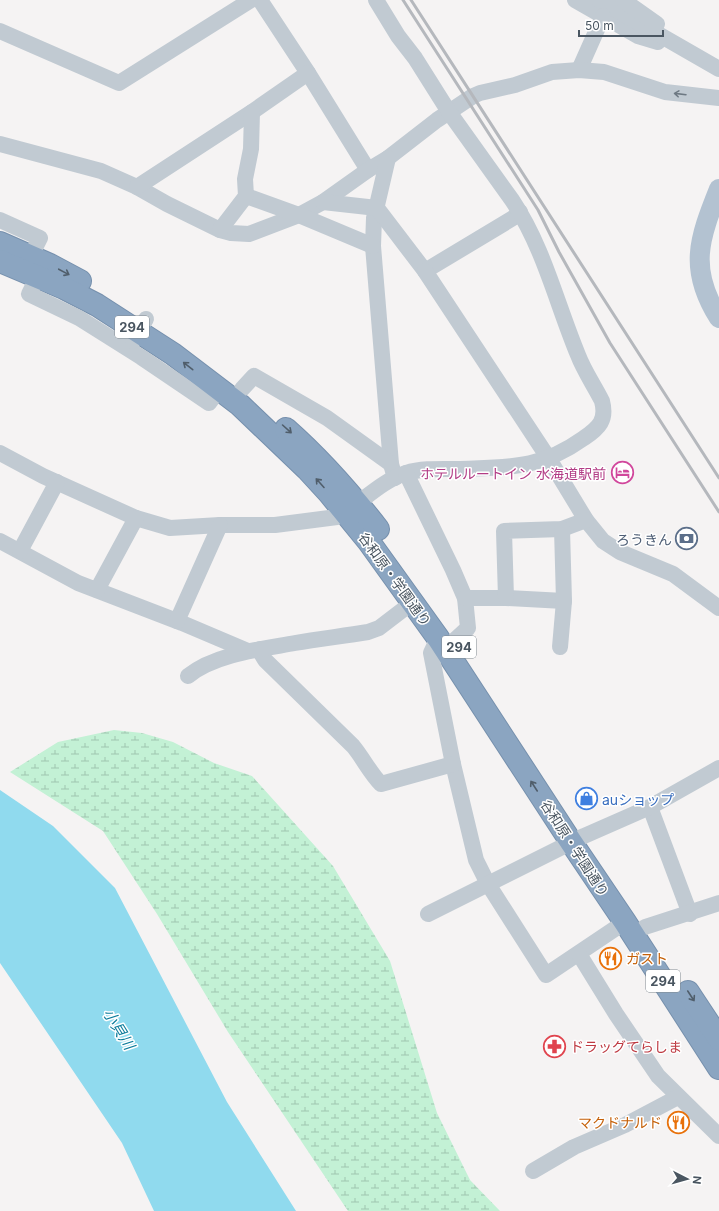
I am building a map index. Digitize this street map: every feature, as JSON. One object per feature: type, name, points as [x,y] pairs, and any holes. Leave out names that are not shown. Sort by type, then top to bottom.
[{"type":"highway","name":"谷和原・学園通り","points":[[0,243],[34,266]]},
{"type":"highway","name":"谷和原・学園通り","points":[[0,261],[34,266],[50,265],[97,290],[138,333],[173,354],[240,405],[307,469],[351,507],[369,542],[412,602],[446,639]]},
{"type":"highway","name":"谷和原・学園通り","points":[[138,333],[192,349],[242,389],[315,455],[351,507],[422,589],[446,639],[577,839],[635,925],[719,1039]]},
{"type":"highway","name":"谷和原・学園通り","points":[[635,925],[719,1068]]},
{"type":"main road","points":[[719,190],[700,245],[700,272],[707,297],[719,318]]},
{"type":"street","points":[[0,31],[118,83],[251,0]]},
{"type":"street","points":[[260,0],[308,72],[368,170]]},
{"type":"street","points":[[1,455],[136,518],[170,528],[275,525],[332,518],[351,507],[398,472],[427,469],[519,466],[549,458],[569,449],[594,431],[602,421],[604,408],[602,401],[577,353],[535,240],[520,212],[449,112],[415,58],[398,36],[376,0]]},
{"type":"street","points":[[575,0],[638,36],[685,50]]},
{"type":"street","points":[[599,0],[719,69]]},
{"type":"street","points":[[623,0],[653,20],[685,50]]},
{"type":"street","points":[[579,70],[603,16]]},
{"type":"street","points":[[0,144],[101,171],[137,187],[167,204],[220,230],[231,234],[249,234],[299,215],[323,202],[368,170],[388,158],[449,112],[480,93],[515,85],[552,72],[579,70],[604,72],[664,92],[719,98]]},
{"type":"street","points":[[137,187],[252,112],[308,72]]},
{"type":"street","points":[[220,230],[246,196],[245,179],[251,149],[252,112]]},
{"type":"street","points":[[388,158],[374,218],[373,246],[398,472],[453,570],[465,598],[468,628],[446,639],[431,653],[453,764],[476,860],[488,884],[546,975],[579,954],[635,925],[690,914],[719,903]]},
{"type":"street","points":[[246,196],[299,215],[373,246]]},
{"type":"street","points":[[323,202],[377,208],[425,271],[549,458],[586,520],[603,541],[620,552],[672,574],[719,608]]},
{"type":"street","points":[[425,271],[513,218],[520,212]]},
{"type":"street","points":[[0,220],[40,238],[29,294],[79,318],[138,333]]},
{"type":"street","points":[[242,389],[254,376],[327,418],[398,472]]},
{"type":"street","points":[[20,552],[57,482]]},
{"type":"street","points":[[97,590],[136,518]]},
{"type":"street","points":[[506,598],[504,531],[562,529],[586,520]]},
{"type":"street","points":[[177,621],[220,526]]},
{"type":"street","points":[[560,647],[564,601],[562,529]]},
{"type":"street","points":[[0,541],[78,583],[254,650],[262,655],[265,660],[353,746],[375,778],[381,784],[453,764]]},
{"type":"street","points":[[465,598],[506,598],[564,601]]},
{"type":"street","points":[[188,676],[213,662],[254,650],[368,632],[379,628],[412,602]]},
{"type":"street","points":[[428,914],[577,839],[650,807],[719,768]]},
{"type":"street","points":[[650,807],[690,914]]},
{"type":"street","points":[[579,954],[616,1014],[658,1076],[719,1136]]},
{"type":"street","points":[[533,1171],[574,1146],[625,1125],[678,1097]]},
{"type":"green space","points":[[114,730],[142,733],[173,742],[214,763],[252,776],[333,866],[390,961],[437,1113],[470,1180],[500,1211],[348,1211],[228,1032],[157,914],[103,831],[10,772],[58,742]]},
{"type":"water","name":"小貝川","points":[[0,790],[53,826],[115,888],[227,1102],[296,1211],[154,1211],[122,1143],[0,963]]},
{"type":"railway","points":[[403,0],[538,210],[559,252],[610,343],[719,512]]},
{"type":"railway","points":[[411,0],[719,478]]},
{"type":"place","name":"ホテルルートイン 水海道駅前","points":[[622,473]]},
{"type":"place","name":"ろうきん","points":[[687,539]]},
{"type":"place","name":"auショップ","points":[[586,799]]},
{"type":"place","name":"ガスト","points":[[610,958]]},
{"type":"place","name":"ドラッグてらしま","points":[[555,1046]]},
{"type":"place","name":"マクドナルド","points":[[678,1122]]}]
